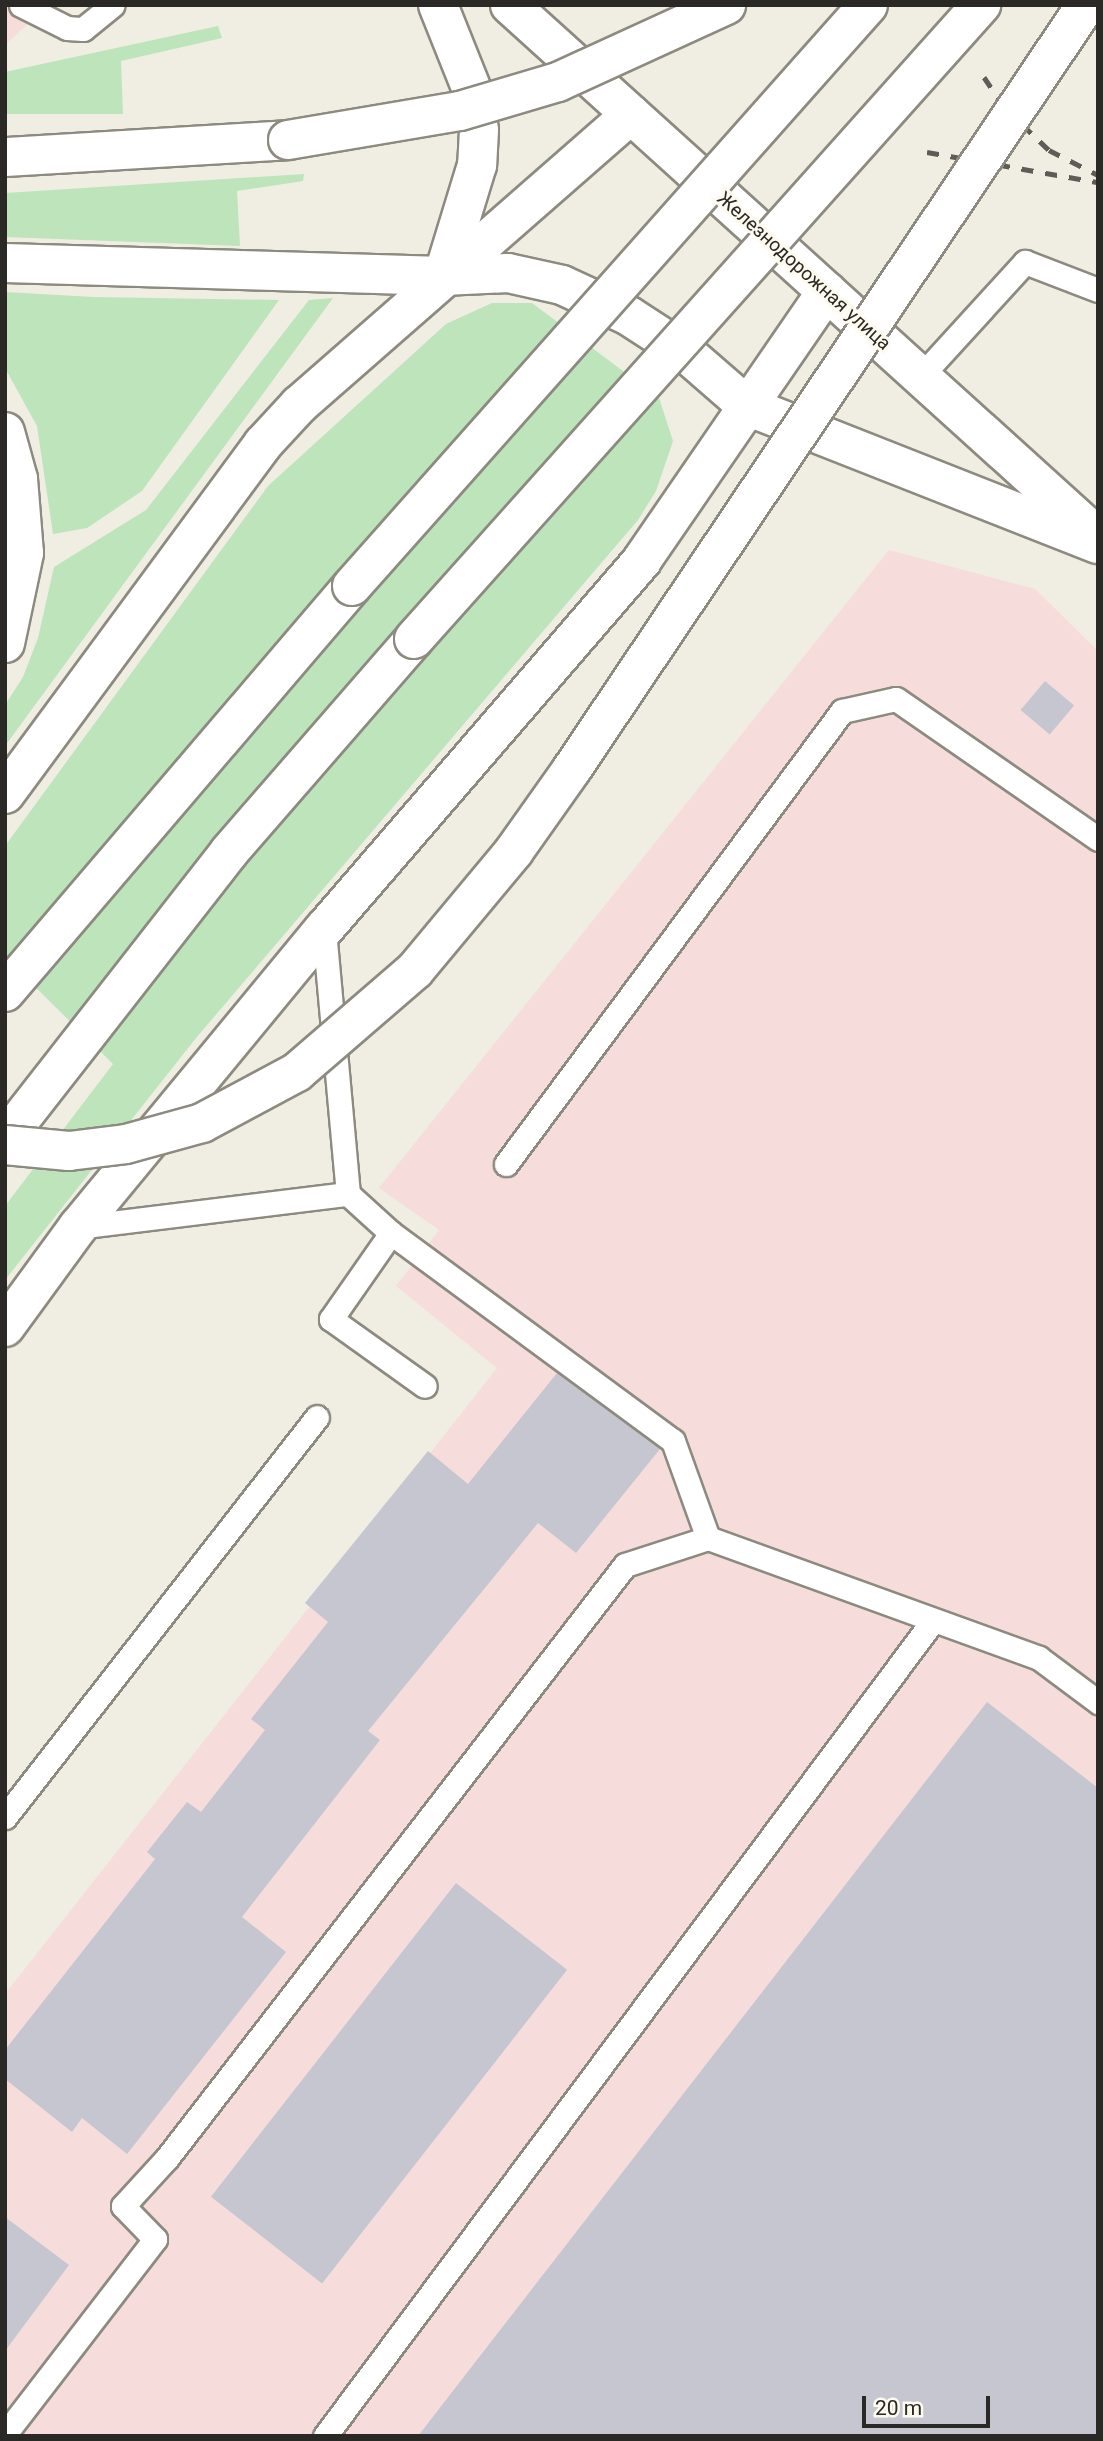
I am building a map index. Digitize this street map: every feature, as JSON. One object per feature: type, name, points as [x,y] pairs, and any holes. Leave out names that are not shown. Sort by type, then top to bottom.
[{"type":"main road","points":[[438,5],[474,95],[479,130],[477,165],[443,276]]},
{"type":"main road","name":"Железнодорожная улица","points":[[510,5],[1098,537]]},
{"type":"main road","points":[[5,157],[288,140],[405,122],[510,97],[646,47],[726,5]]},
{"type":"main road","points":[[5,992],[352,586],[868,5]]},
{"type":"main road","points":[[981,5],[414,639],[229,852],[5,1142],[69,1151],[126,1144],[202,1123],[297,1072],[415,970],[514,851],[565,779],[1086,5]]},
{"type":"main road","points":[[5,794],[263,444],[336,368],[631,114]]},
{"type":"main road","points":[[5,263],[443,276],[508,273],[562,285],[629,316],[675,346],[747,406],[1098,544]]},
{"type":"main road","points":[[5,1327],[78,1227],[324,929],[642,560],[827,291]]},
{"type":"main road","points":[[5,432],[18,479],[24,553],[5,643]]},
{"type":"lane","points":[[21,5],[66,28],[83,29],[113,5]]},
{"type":"lane","points":[[920,377],[1025,262],[1098,290]]},
{"type":"lane","points":[[506,1164],[842,711],[896,699],[1098,839]]},
{"type":"lane","points":[[324,929],[348,1194],[390,1233],[673,1441],[708,1538]]},
{"type":"lane","points":[[78,1227],[348,1194]]},
{"type":"lane","points":[[390,1233],[331,1319],[425,1385]]},
{"type":"lane","points":[[5,1816],[317,1417]]},
{"type":"lane","points":[[5,2434],[155,2239],[123,2206],[167,2158],[625,1565],[708,1538],[932,1622],[1040,1658],[1098,1702]]},
{"type":"lane","points":[[326,2436],[932,1622]]},
{"type":"shaded area","points":[[5,5],[48,5],[5,45]]},
{"type":"shaded area","points":[[889,550],[1035,589],[1098,651],[1098,2436],[5,2436],[5,1994],[497,1368],[396,1286],[439,1230],[379,1188]]},
{"type":"green space","points":[[218,26],[222,38],[121,61],[123,114],[5,114],[5,72]]},
{"type":"green space","points":[[304,174],[303,181],[237,191],[240,246],[5,237],[5,193]]},
{"type":"green space","points":[[5,292],[93,297],[279,300],[142,491],[87,528],[53,534],[37,426],[5,368]]},
{"type":"green space","points":[[333,298],[5,746],[5,705],[23,677],[38,638],[54,567],[146,510],[309,300]]},
{"type":"green space","points":[[492,303],[532,303],[659,398],[673,441],[656,491],[638,520],[196,1038],[5,1280],[5,1206],[113,1064],[5,957],[5,846],[268,486],[446,324]]},
{"type":"building","points":[[1045,681],[1074,705],[1050,735],[1021,710]]},
{"type":"building","points":[[557,1373],[660,1449],[576,1553],[538,1523],[368,1731],[380,1740],[242,1917],[286,1952],[127,2154],[82,2118],[72,2132],[5,2079],[5,2050],[155,1859],[147,1852],[187,1802],[201,1812],[265,1730],[251,1719],[328,1622],[305,1603],[428,1451],[468,1484]]},
{"type":"building","points":[[987,1702],[1098,1788],[1098,2436],[418,2436]]},
{"type":"building","points":[[456,1883],[567,1970],[322,2283],[211,2197]]},
{"type":"building","points":[[5,2217],[69,2265],[5,2351]]},
{"type":"railway","points":[[984,77],[1005,108],[1049,150],[1098,175]]},
{"type":"railway","points":[[927,152],[1098,182]]}]
